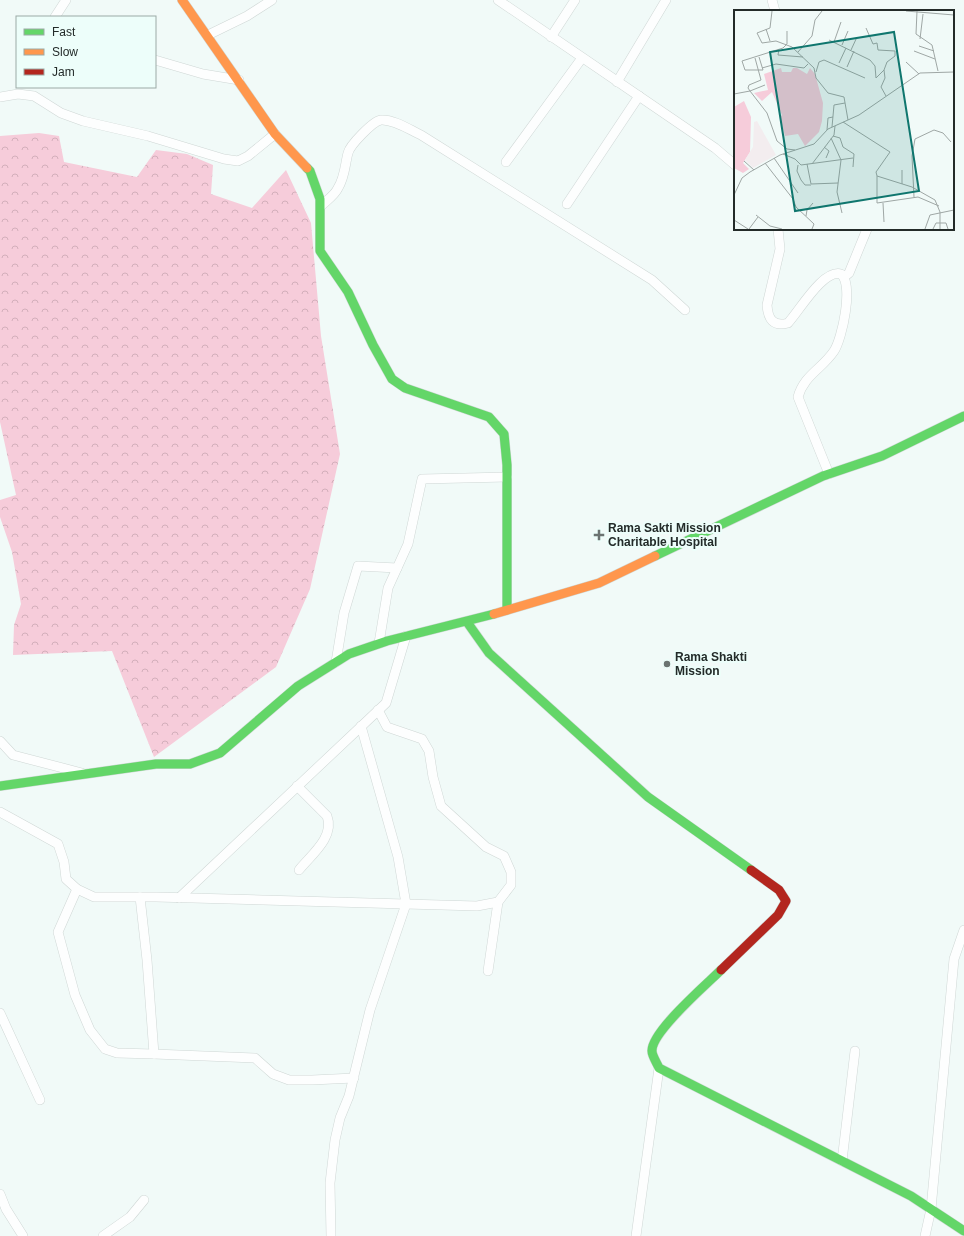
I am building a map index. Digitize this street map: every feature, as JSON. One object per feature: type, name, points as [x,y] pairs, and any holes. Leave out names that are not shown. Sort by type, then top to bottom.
[{"type":"street","points":[[56,16],[66,0]]},
{"type":"street","points":[[182,0],[208,35],[275,134],[310,171],[320,199],[320,251],[348,292],[373,345],[392,379],[405,388],[489,417],[504,434],[507,477],[507,610]]},
{"type":"street","points":[[208,35],[247,16],[272,0]]},
{"type":"street","points":[[498,0],[715,148],[734,164]]},
{"type":"street","points":[[551,37],[575,0]]},
{"type":"street","points":[[617,82],[666,0]]},
{"type":"street","points":[[772,0],[775,10]]},
{"type":"street","points":[[506,162],[582,58]]},
{"type":"street","points":[[156,60],[203,74],[239,80]]},
{"type":"street","points":[[0,98],[18,94],[34,96],[61,113],[83,121],[148,136],[224,159],[238,161],[248,156],[275,134]]},
{"type":"street","points":[[567,204],[639,96]]},
{"type":"street","points":[[320,206],[338,189],[346,167],[348,151],[373,124],[381,120],[397,124],[421,136],[652,280],[685,310]]},
{"type":"street","points":[[778,230],[780,249],[767,306],[768,314],[774,323],[788,323],[813,290],[825,278],[836,273],[844,277]]},
{"type":"street","points":[[844,277],[849,273],[867,230]]},
{"type":"street","points":[[829,474],[798,396],[802,383],[828,359],[840,338],[847,300],[844,277]]},
{"type":"street","points":[[0,786],[156,764],[190,764],[220,753],[251,728],[298,686],[349,654],[379,643],[467,622],[599,583],[829,474],[882,456],[964,416]]},
{"type":"street","points":[[379,643],[388,588],[408,544],[422,479],[507,477]]},
{"type":"street","points":[[336,662],[344,612],[358,566],[397,568]]},
{"type":"street","points":[[467,622],[489,653],[648,797],[779,890],[786,901],[778,915],[672,1018],[655,1038],[652,1051],[658,1068],[636,1236]]},
{"type":"street","points":[[179,898],[386,703],[406,636]]},
{"type":"street","points":[[378,710],[387,727],[422,739],[429,751],[433,777],[441,806],[486,847],[504,856],[512,872],[512,885],[498,902],[488,971]]},
{"type":"street","points":[[331,1236],[330,1183],[335,1140],[340,1118],[349,1096],[354,1078],[370,1010],[406,904],[398,857],[361,726]]},
{"type":"street","points":[[0,741],[13,755],[87,774]]},
{"type":"street","points":[[297,786],[328,816],[329,822],[326,837],[299,870]]},
{"type":"street","points":[[0,812],[58,844],[64,862],[66,879],[77,888],[94,897],[477,906],[498,902]]},
{"type":"street","points":[[77,888],[58,932],[75,995],[90,1030],[105,1049],[117,1054],[255,1058],[273,1074],[289,1080],[354,1078]]},
{"type":"street","points":[[140,897],[147,960],[154,1054]]},
{"type":"street","points":[[925,1236],[931,1208],[954,959],[964,930]]},
{"type":"street","points":[[0,1013],[40,1100]]},
{"type":"street","points":[[842,1161],[856,1051]]},
{"type":"street","points":[[658,1068],[911,1196],[964,1231]]},
{"type":"street","points":[[0,1194],[22,1236]]},
{"type":"street","points":[[103,1236],[130,1217],[144,1200]]},
{"type":"green space","points":[[39,133],[59,136],[64,162],[137,177],[156,150],[187,154],[213,165],[211,194],[252,208],[286,170],[311,223],[321,336],[340,454],[310,589],[276,667],[154,757],[112,651],[13,655],[14,625],[21,604],[12,552],[0,517],[0,500],[16,495],[0,422],[0,136]]},
{"type":"traffic: fast","points":[[307,168],[310,171],[320,199],[320,251],[348,292],[373,345],[392,379],[405,388],[489,417],[504,434],[507,465],[507,610]]},
{"type":"traffic: fast","points":[[655,556],[823,476],[882,456],[964,416]]},
{"type":"traffic: fast","points":[[0,786],[156,764],[190,764],[220,753],[298,686],[349,654],[387,641],[494,614]]},
{"type":"traffic: fast","points":[[467,622],[489,653],[648,797],[751,870]]},
{"type":"traffic: fast","points":[[721,970],[660,1032],[654,1043],[652,1051],[659,1068],[911,1196],[964,1231]]},
{"type":"traffic: slow","points":[[182,0],[275,134],[307,168]]},
{"type":"traffic: slow","points":[[494,614],[599,583],[655,556]]},
{"type":"traffic: jam","points":[[721,970],[778,915],[786,901],[779,890],[751,870]]},
{"type":"place","name":"Rama Sakti Mission Charitable Hospital","points":[[599,535]]},
{"type":"place","name":"Rama Shakti Mission","points":[[667,664]]}]
